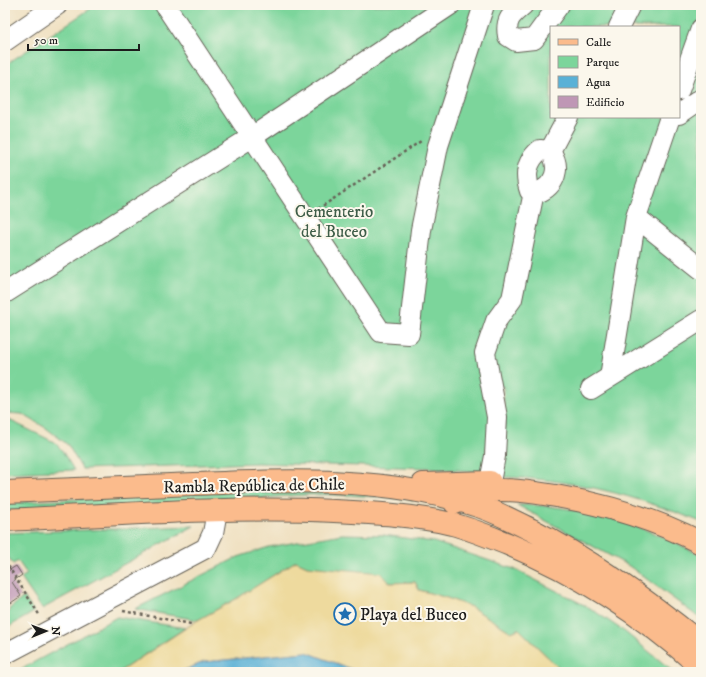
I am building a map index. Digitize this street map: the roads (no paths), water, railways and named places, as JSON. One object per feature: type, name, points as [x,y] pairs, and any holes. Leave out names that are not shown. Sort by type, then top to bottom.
[{"type":"main road","name":"Rambla República de Chile","points":[[5,492],[271,481],[380,485],[459,501],[502,515],[546,537],[600,568],[701,644]]},
{"type":"main road","points":[[380,485],[490,482],[539,485],[604,498],[637,507],[701,533]]},
{"type":"main road","points":[[266,509],[289,501],[320,497],[435,508],[459,501],[476,492],[492,490],[538,493],[572,499],[635,515],[701,543]]},
{"type":"main road","name":"Rambla República de Chile","points":[[5,520],[266,509],[405,516],[453,524],[523,550],[571,574],[617,602],[651,626],[701,667]]},
{"type":"street","points":[[5,41],[57,5]]},
{"type":"street","points":[[165,5],[381,332],[409,334],[421,230],[438,146],[484,5]]},
{"type":"street","points":[[5,293],[252,137],[450,5]]},
{"type":"street","points":[[523,5],[512,14],[506,26],[508,36],[516,41],[534,39],[559,5]]},
{"type":"street","points":[[620,26],[630,5]]},
{"type":"street","points":[[680,87],[701,29]]},
{"type":"street","points":[[680,112],[701,99]]},
{"type":"street","points":[[490,482],[495,456],[497,417],[485,353],[496,321],[512,299],[534,192],[530,191],[526,181],[527,168],[532,157],[540,150],[550,151],[567,118]]},
{"type":"street","points":[[610,377],[636,217],[673,118]]},
{"type":"street","points":[[636,217],[701,269]]},
{"type":"street","points":[[591,389],[701,320]]},
{"type":"street","name":"Rambla República de Chile","points":[[5,654],[206,548],[213,533],[217,511]]},
{"type":"water","points":[[306,652],[359,672],[180,672],[204,662]]},
{"type":"place","name":"Playa del Buceo","points":[[345,614]]},
{"type":"park label","name":"Cementerio del Buceo","points":[[334,221]]}]
